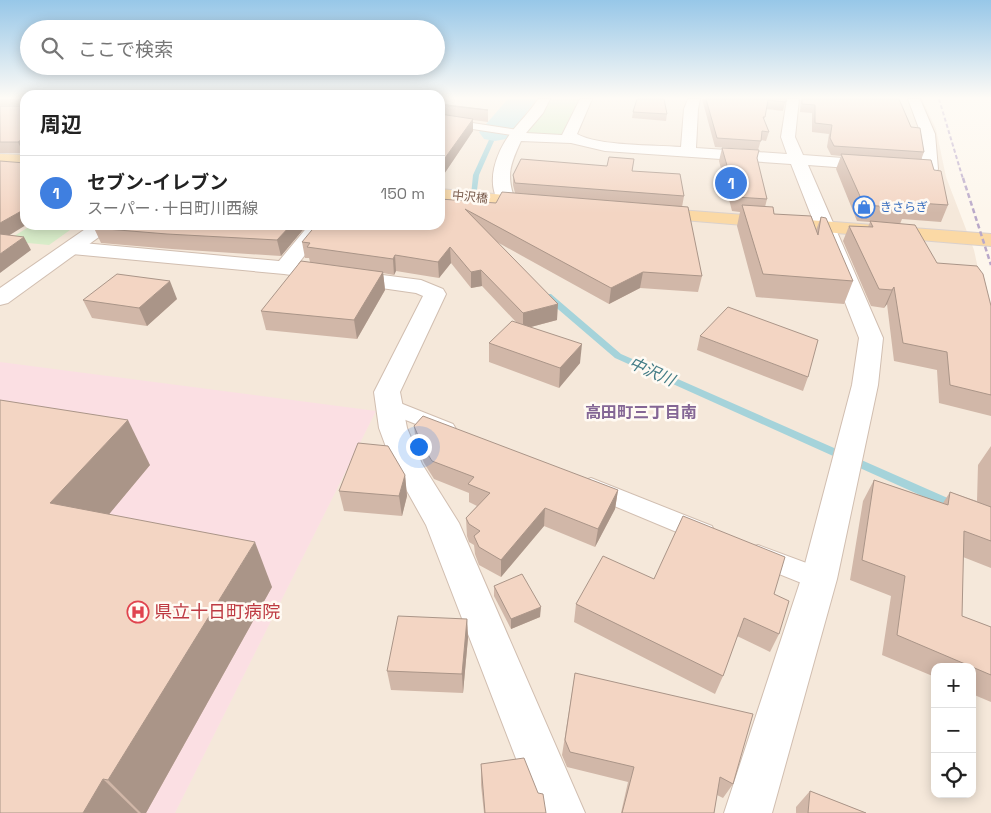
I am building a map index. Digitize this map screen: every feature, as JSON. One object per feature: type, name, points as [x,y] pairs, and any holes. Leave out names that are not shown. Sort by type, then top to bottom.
[{"type":"main road","name":"中沢橋","points":[[445,194],[556,205]]},
{"type":"main road","points":[[635,211],[991,240]]},
{"type":"street","points":[[501,200],[500,182],[505,159],[516,137]]},
{"type":"street","points":[[533,137],[550,140],[575,139]]},
{"type":"street","points":[[573,137],[578,142],[606,146],[930,169],[928,137]]},
{"type":"street","points":[[688,152],[689,137]]},
{"type":"street","points":[[748,813],[819,579],[865,385],[871,338],[788,137]]},
{"type":"street","points":[[0,298],[96,230]]},
{"type":"street","points":[[284,268],[315,230]]},
{"type":"street","points":[[72,248],[284,268],[421,287],[434,294],[387,392],[393,428],[408,466],[442,524],[561,813]]},
{"type":"lane","points":[[390,406],[463,435]]},
{"type":"lane","points":[[572,480],[819,579]]},
{"type":"shaded area","points":[[0,137],[20,137],[20,230],[445,230],[445,137],[938,137],[946,177],[974,250],[991,329],[991,813],[0,813]]},
{"type":"shaded area","name":"県立十日町病院","points":[[0,362],[376,411],[175,813],[0,813]]},
{"type":"green space","points":[[24,230],[70,230],[49,245],[6,241]]},
{"type":"building","points":[[0,137],[20,137],[18,142],[0,142]]},
{"type":"building","points":[[445,137],[460,137],[445,158]]},
{"type":"building","points":[[717,137],[761,137],[761,141]]},
{"type":"building","points":[[921,137],[924,152],[834,146],[830,138]]},
{"type":"building","points":[[722,148],[759,150],[757,158],[767,199],[736,197]]},
{"type":"building","points":[[841,154],[931,160],[934,170],[941,171],[948,205],[903,202],[906,208],[864,205]]},
{"type":"building","points":[[609,157],[634,159],[632,171],[680,174],[684,196],[515,183],[513,175],[521,159],[607,166]]},
{"type":"building","points":[[0,161],[20,163],[20,212],[0,223]]},
{"type":"building","points":[[502,192],[688,207],[702,276],[643,272],[611,288],[465,209],[558,304],[523,313],[481,270],[471,272],[450,247],[438,262],[395,255],[393,259],[307,247],[310,243],[302,242],[312,230],[445,230],[445,199],[496,203]]},
{"type":"building","points":[[742,205],[773,207],[774,214],[811,216],[818,235],[821,217],[826,218],[853,281],[763,274]]},
{"type":"building","points":[[870,221],[915,225],[937,263],[977,266],[983,274],[991,306],[991,395],[950,385],[947,352],[903,343],[894,287],[892,290],[879,289],[849,226],[873,227]]},
{"type":"building","points":[[118,230],[286,230],[277,240]]},
{"type":"building","points":[[0,234],[24,237],[0,254]]},
{"type":"building","points":[[301,261],[383,272],[354,320],[261,311]]},
{"type":"building","points":[[117,274],[170,281],[139,308],[83,300]]},
{"type":"building","points":[[728,307],[818,340],[808,377],[700,336]]},
{"type":"building","points":[[512,321],[582,344],[560,368],[489,343]]},
{"type":"building","points":[[0,400],[128,420],[50,503],[255,542],[108,780],[103,779],[83,813],[0,813]]},
{"type":"building","points":[[423,416],[618,490],[598,529],[545,508],[501,560],[479,547],[474,536],[480,531],[469,524],[466,518],[490,493],[468,484],[474,477],[432,461],[422,445],[414,426]]},
{"type":"building","points":[[358,443],[388,446],[405,475],[399,496],[339,491]]},
{"type":"building","points":[[874,480],[948,505],[950,492],[991,507],[991,541],[964,531],[962,616],[991,627],[991,675],[976,669],[976,663],[963,663],[897,635],[905,576],[862,560]]},
{"type":"building","points":[[683,516],[785,557],[774,594],[789,601],[779,634],[744,618],[723,676],[576,604],[603,556],[654,579]]},
{"type":"building","points":[[522,574],[541,607],[511,619],[494,586]]},
{"type":"building","points":[[398,616],[467,619],[462,674],[387,671]]},
{"type":"building","points":[[575,673],[753,714],[733,784],[720,777],[714,813],[622,813],[634,767],[570,752],[565,740]]},
{"type":"building","points":[[524,758],[538,793],[543,794],[546,813],[485,813],[481,764]]},
{"type":"building","points":[[810,791],[866,813],[808,813]]},
{"type":"waterway","name":"中沢川","points":[[472,205],[476,175],[493,137]]},
{"type":"waterway","name":"中沢川","points":[[548,296],[618,356],[955,506]]},
{"type":"railway","points":[[950,137],[963,179]]},
{"type":"railway","points":[[963,178],[991,265]]},
{"type":"place","name":"セブン-イレブン","points":[[731,183]]},
{"type":"place","name":"きさらぎ","points":[[864,207]]},
{"type":"place","name":"県立十日町病院","points":[[138,612]]},
{"type":"district","name":"高田町三丁目南","points":[[641,412]]}]
